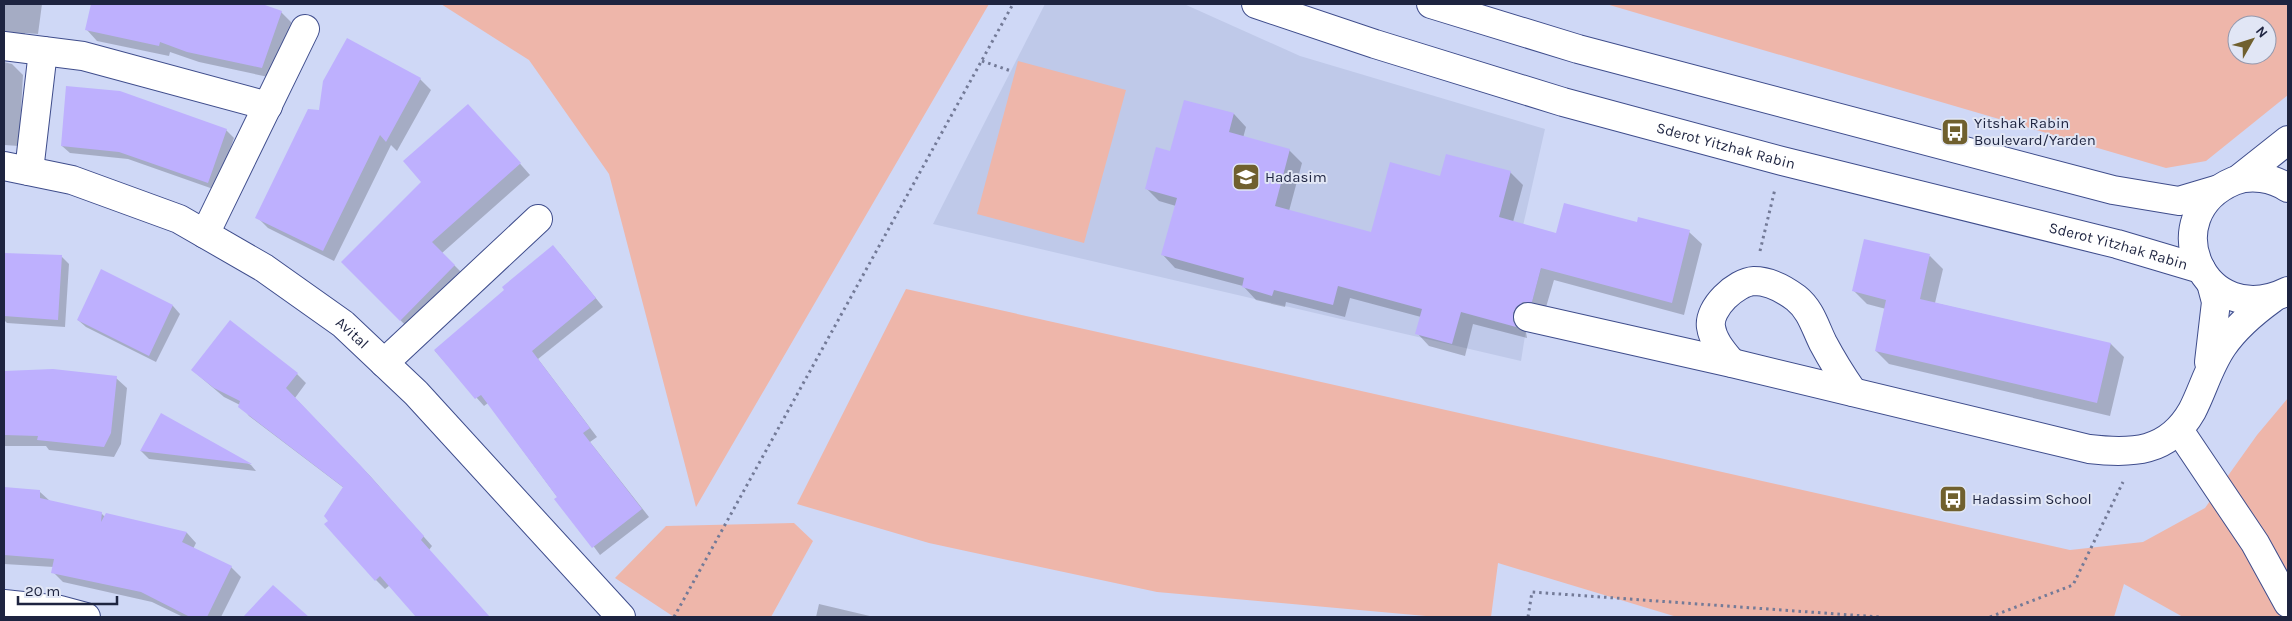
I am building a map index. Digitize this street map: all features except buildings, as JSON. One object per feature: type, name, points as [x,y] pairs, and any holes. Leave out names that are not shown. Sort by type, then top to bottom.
[{"type":"street","name":"Sderot Yitzhak Rabin","points":[[1256,4],[1375,44],[1563,102],[1782,161],[2117,244],[2206,276],[2228,296],[2249,302],[2283,295]]},
{"type":"street","points":[[1431,4],[1578,49],[2113,190],[2179,201],[2216,190],[2240,178],[2288,140]]},
{"type":"street","points":[[205,234],[305,29]]},
{"type":"street","points":[[4,46],[83,56],[268,106]]},
{"type":"street","points":[[17,169],[43,51]]},
{"type":"street","name":"Avital","points":[[17,169],[72,180],[179,219],[264,268],[343,324],[416,393],[620,617]]},
{"type":"street","points":[[2240,178],[2262,178],[2288,188]]},
{"type":"street","points":[[2208,373],[2216,302],[2206,276],[2196,260],[2192,239],[2196,218],[2204,201],[2216,190]]},
{"type":"street","points":[[384,363],[538,220]]},
{"type":"street","points":[[1732,363],[1719,347],[1711,326],[1713,310],[1730,292],[1753,281],[1776,285],[1797,299],[1814,320],[1822,341],[1853,392]]},
{"type":"street","points":[[1528,317],[1732,363],[2089,449],[2122,453],[2152,448],[2180,430],[2192,411],[2208,373],[2223,345],[2250,315],[2283,295]]},
{"type":"street","points":[[2180,430],[2255,543],[2288,602]]},
{"type":"street","points":[[4,604],[60,610],[86,617]]},
{"type":"path","points":[[674,617],[1013,4]]},
{"type":"path","points":[[982,61],[1011,71]]},
{"type":"path","points":[[1753,281],[1782,161]]},
{"type":"path","points":[[1990,617],[2073,585],[2139,450]]},
{"type":"path","points":[[1528,617],[1532,592],[1879,617]]},
{"type":"shaded area","points":[[441,4],[989,4],[696,507],[609,174],[529,60]]},
{"type":"shaded area","name":"Hadasim","points":[[1045,4],[1184,4],[1300,56],[1545,129],[1520,239],[1546,250],[1528,317],[1521,361],[933,224]]},
{"type":"shaded area","points":[[1606,4],[2288,4],[2288,95],[2206,161],[2166,168]]},
{"type":"shaded area","points":[[1018,61],[1126,90],[1084,243],[977,214]]},
{"type":"shaded area","points":[[906,289],[2070,550],[2143,542],[2205,508],[2257,435],[2288,398],[2288,617],[2183,617],[2124,584],[2114,617],[1677,617],[1498,563],[1491,617],[1437,617],[1157,592],[929,543],[797,504]]},
{"type":"shaded area","points":[[794,523],[813,541],[771,617],[674,617],[615,578],[666,526]]},
{"type":"place","name":"Yitshak Rabin Boulevard/Yarden","points":[[1955,132]]},
{"type":"place","name":"Hadasim","points":[[1246,177]]},
{"type":"place","name":"Hadassim School","points":[[1953,499]]}]
